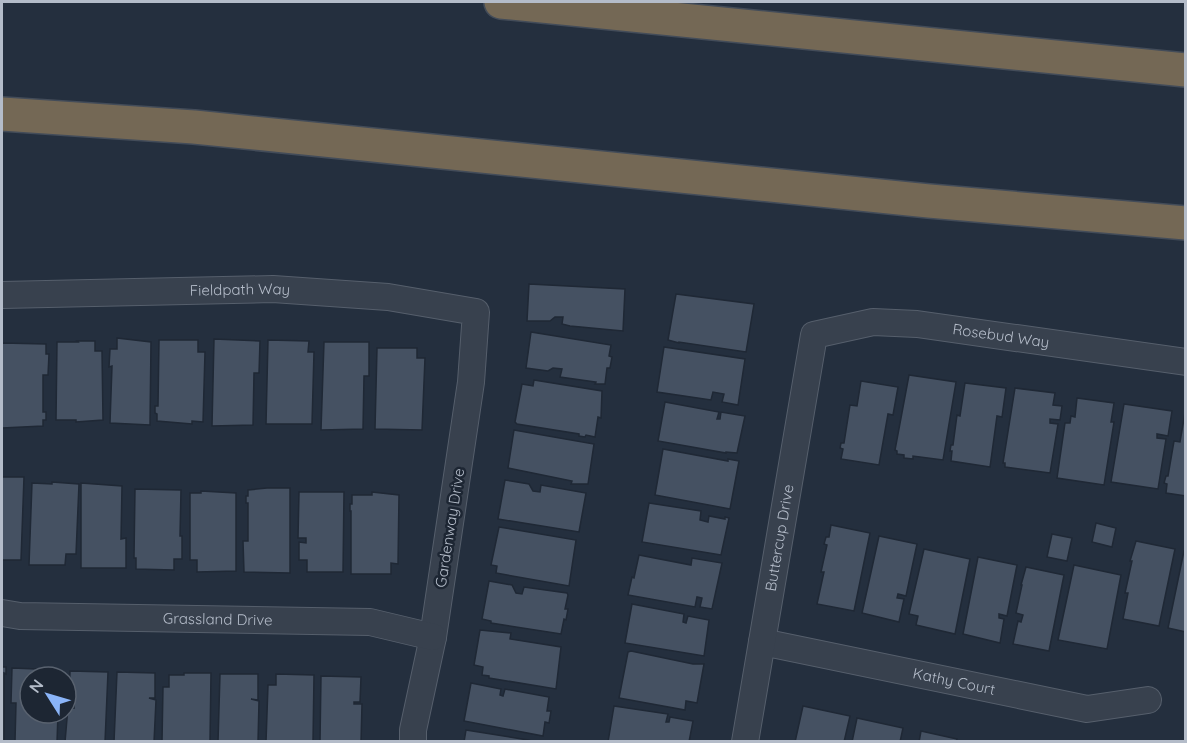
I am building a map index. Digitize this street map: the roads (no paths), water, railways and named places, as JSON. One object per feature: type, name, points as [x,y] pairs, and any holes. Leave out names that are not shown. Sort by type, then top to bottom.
[{"type":"highway","points":[[501,2],[1185,70]]},
{"type":"highway","points":[[2,114],[194,126],[929,201],[1185,223]]},
{"type":"street","name":"Fieldpath Way","points":[[2,295],[273,289],[388,297],[476,312]]},
{"type":"street","name":"Gardenway Drive","points":[[413,741],[413,730],[433,637],[471,382],[476,312]]},
{"type":"street","name":"Rosebud Way","points":[[814,335],[873,322],[918,324],[1185,362]]},
{"type":"street","name":"Buttercup Drive","points":[[745,741],[814,335]]},
{"type":"street","name":"Grassland Drive","points":[[2,613],[20,616],[370,622],[433,637]]},
{"type":"street","name":"Kathy Court","points":[[762,642],[1087,709],[1148,700]]}]
